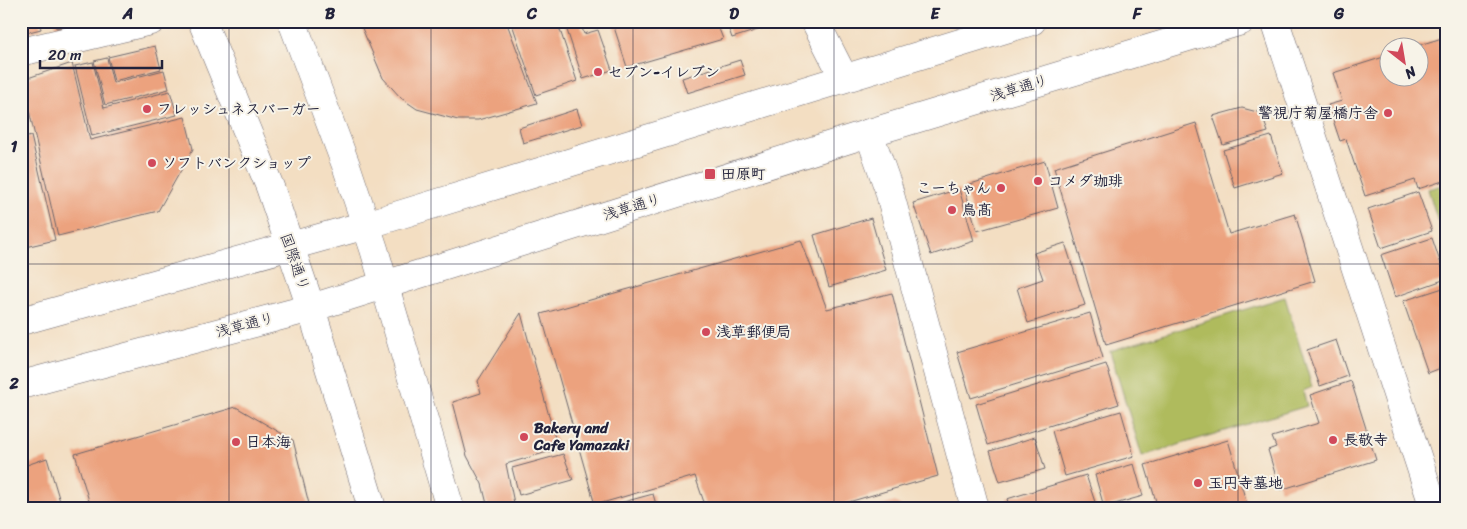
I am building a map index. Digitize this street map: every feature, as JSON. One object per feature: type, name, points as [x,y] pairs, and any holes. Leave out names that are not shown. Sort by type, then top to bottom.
[{"type":"main road","points":[[21,52],[151,21]]},
{"type":"main road","name":"国際通り","points":[[202,21],[270,187],[311,308],[372,508]]},
{"type":"main road","points":[[292,21],[366,225],[450,508]]},
{"type":"main road","points":[[815,21],[844,78]]},
{"type":"main road","points":[[21,321],[366,225],[1032,21]]},
{"type":"main road","name":"浅草通り","points":[[21,386],[311,308],[869,133],[1241,21]]},
{"type":"main road","points":[[1274,21],[1434,508]]},
{"type":"main road","points":[[869,133],[888,187],[975,508]]},
{"type":"green space","points":[[1446,184],[1446,248],[1428,189]]},
{"type":"green space","points":[[1285,297],[1312,387],[1303,391],[1307,406],[1142,456],[1110,351]]},
{"type":"building","points":[[21,21],[39,21],[41,29],[21,34]]},
{"type":"building","points":[[55,21],[82,21],[82,22],[56,28]]},
{"type":"building","points":[[359,21],[506,21],[537,103],[478,120],[458,120],[417,109],[401,98],[383,78]]},
{"type":"building","points":[[511,21],[557,21],[577,81],[536,95]]},
{"type":"building","points":[[564,21],[580,21],[584,34],[598,30],[612,70],[583,79]]},
{"type":"building","points":[[612,21],[716,21],[723,39],[627,67]]},
{"type":"building","points":[[726,21],[783,21],[783,22],[732,38]]},
{"type":"building","name":"警視庁菊屋橋庁舎","points":[[1442,38],[1446,48],[1446,121],[1440,123],[1446,142],[1446,180],[1418,189],[1415,180],[1365,196],[1346,139],[1340,141],[1328,105],[1342,101],[1333,73],[1380,58],[1380,88],[1430,88],[1430,42]]},
{"type":"building","points":[[155,46],[161,69],[114,81],[108,57]]},
{"type":"building","points":[[107,58],[113,83],[164,70],[169,89],[105,105],[94,61]]},
{"type":"building","points":[[740,60],[745,75],[687,93],[682,78]]},
{"type":"building","points":[[93,62],[104,108],[170,91],[177,115],[92,136],[75,66]]},
{"type":"building","points":[[72,63],[90,140],[185,117],[193,149],[158,211],[58,236],[22,80]]},
{"type":"building","points":[[1242,108],[1261,113],[1268,132],[1223,145],[1213,116]]},
{"type":"building","points":[[577,109],[582,125],[523,143],[519,128]]},
{"type":"building","points":[[21,110],[27,131],[21,132]]},
{"type":"building","points":[[1196,123],[1229,234],[1295,214],[1315,281],[1106,345],[1054,168]]},
{"type":"building","points":[[31,136],[55,240],[21,248],[21,139]]},
{"type":"building","points":[[1271,136],[1283,173],[1235,188],[1223,150]]},
{"type":"building","points":[[1045,161],[1058,208],[977,231],[964,186]]},
{"type":"building","points":[[959,189],[974,241],[931,255],[913,203]]},
{"type":"building","points":[[1418,192],[1432,231],[1381,248],[1368,209]]},
{"type":"building","points":[[871,218],[886,270],[829,287],[814,235]]},
{"type":"building","points":[[1432,238],[1446,279],[1395,297],[1381,255]]},
{"type":"building","name":"浅草郵便局","points":[[801,240],[827,309],[892,293],[938,476],[828,508],[706,508],[695,476],[595,505],[541,314]]},
{"type":"building","points":[[1065,243],[1085,305],[1028,323],[1017,288],[1043,279],[1034,253]]},
{"type":"building","points":[[1446,287],[1446,366],[1428,373],[1403,301]]},
{"type":"building","points":[[521,313],[558,449],[506,464],[515,508],[488,508],[482,484],[467,456],[453,402],[481,393],[478,381]]},
{"type":"building","points":[[1090,313],[1103,358],[971,398],[957,352]]},
{"type":"building","points":[[1336,340],[1348,376],[1320,386],[1307,350]]},
{"type":"building","points":[[1106,364],[1119,404],[988,445],[976,404]]},
{"type":"building","points":[[1351,381],[1376,460],[1280,490],[1268,450],[1276,447],[1272,437],[1319,423],[1310,395]]},
{"type":"building","points":[[236,407],[293,440],[310,508],[193,508],[192,506],[186,508],[79,508],[78,505],[89,501],[75,454]]},
{"type":"building","points":[[1121,411],[1134,456],[1065,476],[1052,431]]},
{"type":"building","points":[[1035,437],[1045,469],[1000,482],[990,451]]},
{"type":"building","points":[[1228,440],[1248,508],[1158,508],[1145,465]]},
{"type":"building","points":[[563,454],[573,480],[519,495],[512,468]]},
{"type":"building","points":[[47,458],[62,508],[21,508],[21,467]]},
{"type":"building","points":[[1134,464],[1143,496],[1104,507],[1095,475]]},
{"type":"building","points":[[1086,475],[1096,505],[1086,508],[1010,508],[1007,499]]},
{"type":"building","points":[[653,494],[657,508],[605,507]]},
{"type":"building","points":[[895,502],[904,508],[877,508],[877,507]]},
{"type":"place","name":"セブン-イレブン","points":[[598,72]]},
{"type":"place","name":"フレッシュネスバーガー","points":[[147,109]]},
{"type":"place","name":"警視庁菊屋橋庁舎","points":[[1388,113]]},
{"type":"place","name":"ソフトバンクショップ","points":[[152,163]]},
{"type":"place","name":"田原町","points":[[710,174]]},
{"type":"place","name":"コメダ珈琲","points":[[1038,181]]},
{"type":"place","name":"こーちゃん","points":[[1001,188]]},
{"type":"place","name":"鳥髙","points":[[952,210]]},
{"type":"place","name":"浅草郵便局","points":[[706,332]]},
{"type":"place","name":"Bakery and Cafe Yamazaki","points":[[524,437]]},
{"type":"place","name":"長敬寺","points":[[1333,440]]},
{"type":"place","name":"日本海","points":[[236,442]]},
{"type":"place","name":"玉円寺墓地","points":[[1198,483]]}]
